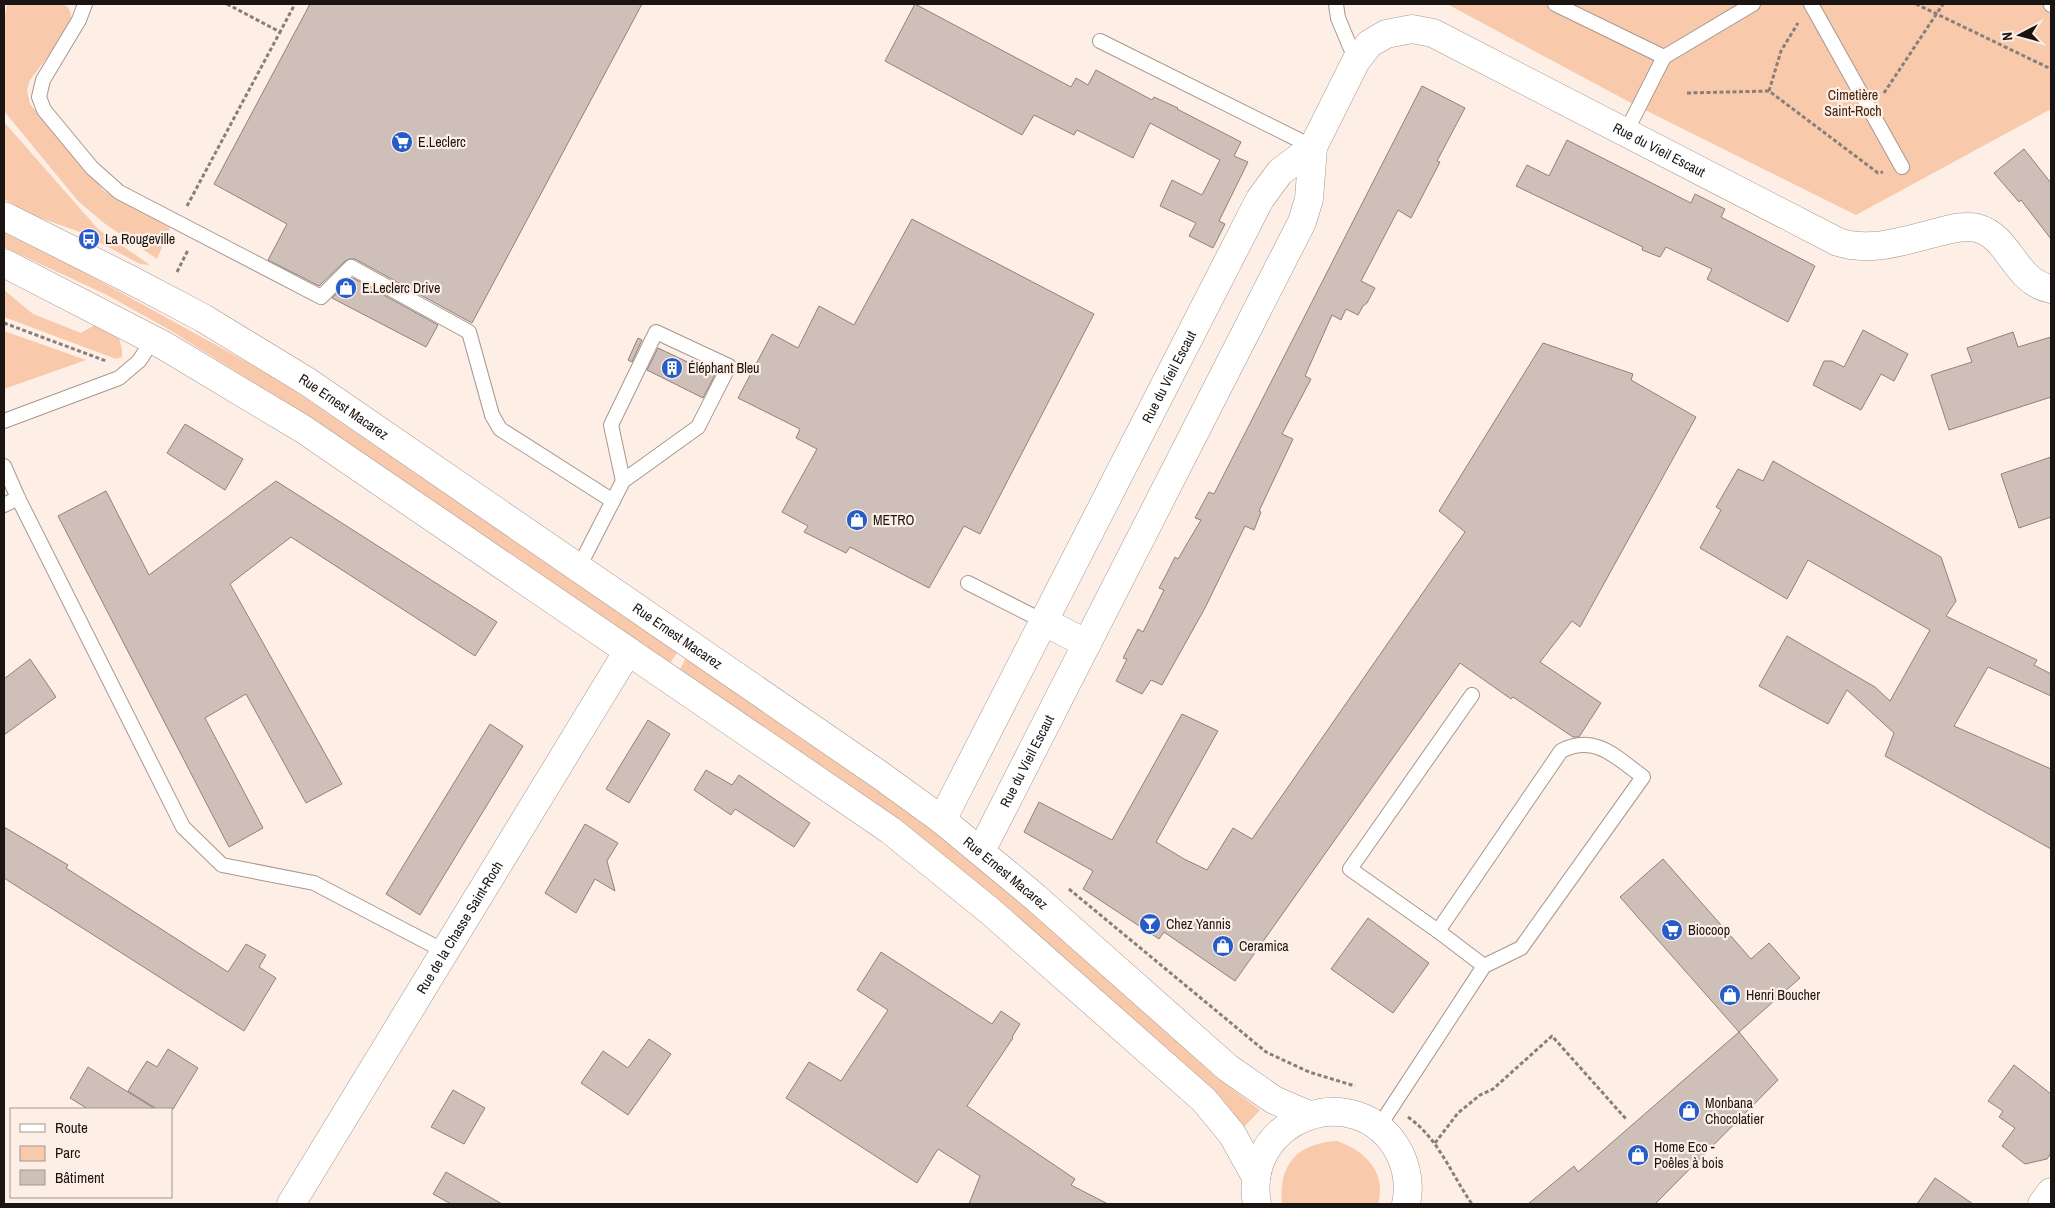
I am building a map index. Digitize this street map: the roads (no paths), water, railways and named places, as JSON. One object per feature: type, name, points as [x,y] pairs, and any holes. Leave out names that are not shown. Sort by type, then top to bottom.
[{"type":"main road","name":"Rue du Vieil Escaut","points":[[981,851],[1302,222],[1309,199],[1313,147],[1356,61],[1369,44],[1386,34],[1403,30],[1423,30],[1442,37],[1828,238],[1848,245],[1877,246],[1957,228],[1979,229],[1994,238],[2027,278],[2042,288],[2051,290]]},
{"type":"main road","name":"Rue du Vieil Escaut","points":[[942,820],[1260,199],[1280,172],[1313,147]]},
{"type":"main road","name":"Rue Ernest Macarez","points":[[4,216],[156,293],[308,382],[579,567],[942,820],[981,851],[1228,1068],[1267,1096],[1287,1107],[1309,1115]]},
{"type":"main road","name":"Rue Ernest Macarez","points":[[4,263],[218,376],[303,429],[890,830],[966,890],[1204,1100],[1232,1134],[1255,1195]]},
{"type":"main road","points":[[1043,621],[1087,644]]},
{"type":"main road","name":"Rue de la Chasse Saint-Roch","points":[[291,1204],[628,651]]},
{"type":"main road","name":"Rue Ernest Macarez","points":[[1255,1195],[1264,1153],[1273,1139],[1286,1127],[1309,1115],[1333,1112],[1365,1119],[1378,1128],[1396,1147],[1404,1163],[1407,1192],[1425,1204]]},
{"type":"main road","points":[[2042,1204],[2051,1192]]},
{"type":"lane","points":[[85,4],[79,20],[43,80],[40,89],[41,104],[100,177],[118,192],[321,297],[351,267],[469,332],[492,415],[500,429],[613,501]]},
{"type":"lane","points":[[1336,4],[1338,18],[1356,61]]},
{"type":"lane","points":[[1555,4],[1664,57]]},
{"type":"lane","points":[[1626,132],[1664,57],[1753,4]]},
{"type":"lane","points":[[1811,4],[1902,167]]},
{"type":"lane","points":[[1100,41],[1313,147]]},
{"type":"lane","points":[[579,567],[623,481],[698,427],[729,366],[656,332],[611,426],[623,481]]},
{"type":"lane","points":[[4,421],[106,384],[130,370],[139,361],[153,340]]},
{"type":"lane","points":[[4,466],[18,498],[183,827],[222,865],[314,883],[444,951]]},
{"type":"lane","points":[[4,505],[18,498]]},
{"type":"lane","points":[[968,583],[1043,621]]},
{"type":"lane","points":[[1472,695],[1350,869],[1484,966]]},
{"type":"lane","points":[[1378,1128],[1484,966],[1521,948],[1643,777],[1605,750],[1594,746],[1578,745],[1561,751],[1438,931]]},
{"type":"place","name":"E.Leclerc","points":[[402,142]]},
{"type":"place","name":"La Rougeville","points":[[89,239]]},
{"type":"place","name":"E.Leclerc Drive","points":[[346,288]]},
{"type":"place","name":"Éléphant Bleu","points":[[672,368]]},
{"type":"place","name":"METRO","points":[[857,520]]},
{"type":"place","name":"Chez Yannis","points":[[1150,924]]},
{"type":"place","name":"Biocoop","points":[[1672,930]]},
{"type":"place","name":"Ceramica","points":[[1223,946]]},
{"type":"place","name":"Henri Boucher","points":[[1730,995]]},
{"type":"place","name":"Monbana Chocolatier","points":[[1689,1111]]},
{"type":"place","name":"Home Eco - Poêles à bois","points":[[1638,1155]]},
{"type":"park label","name":"Cimetière Saint-Roch","points":[[1853,104]]}]
